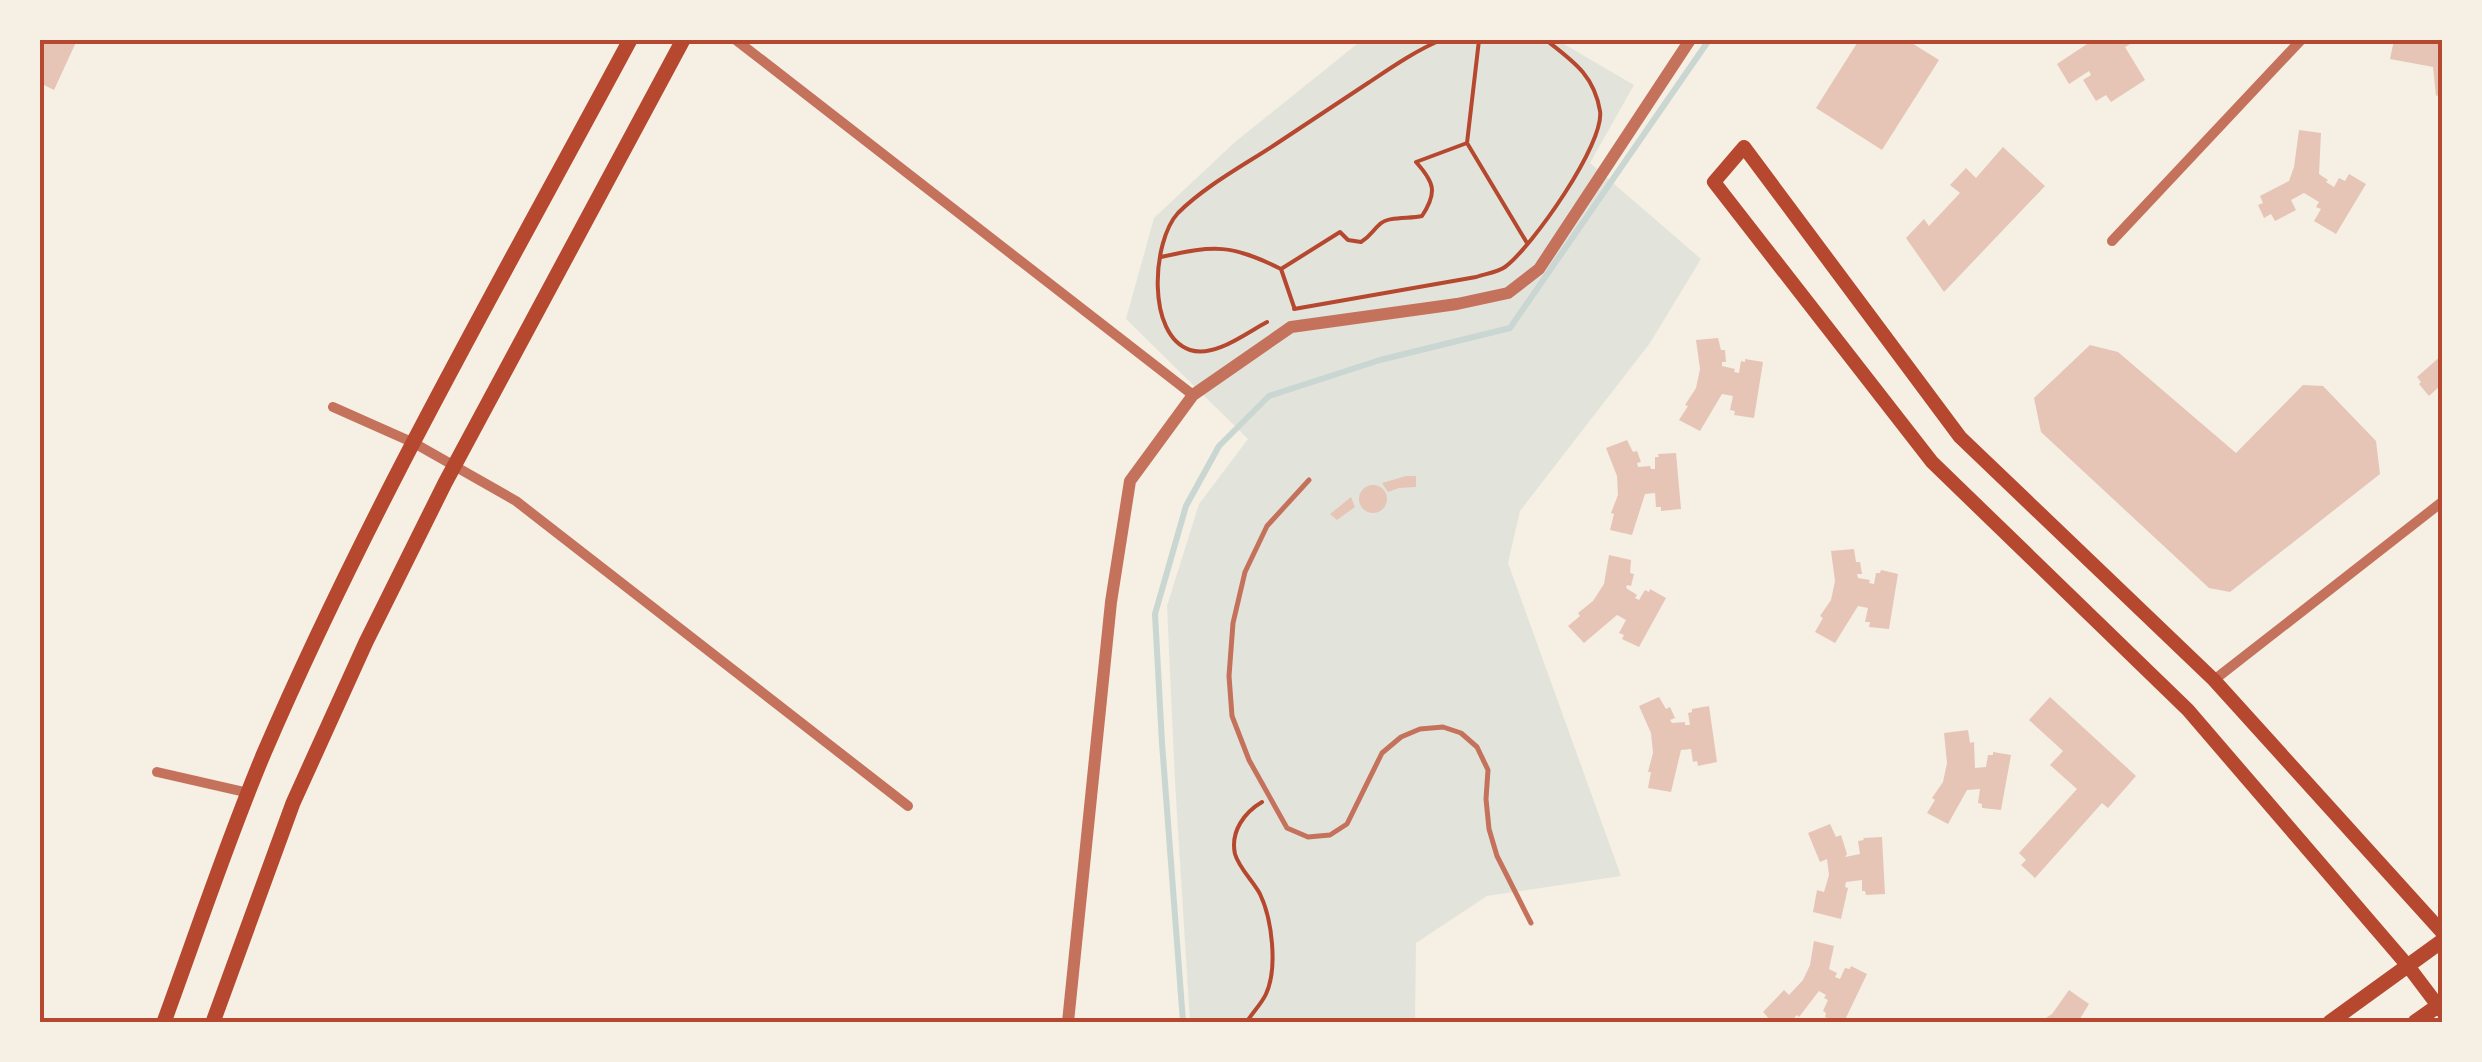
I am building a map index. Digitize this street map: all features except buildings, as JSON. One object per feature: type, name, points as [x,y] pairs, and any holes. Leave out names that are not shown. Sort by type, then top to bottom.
[{"type":"main road","points":[[164,1022],[232,834],[324,622],[414,443],[630,40]]},
{"type":"main road","points":[[213,1022],[300,788],[366,642],[454,466],[682,40]]},
{"type":"main road","points":[[2416,1022],[2440,1007],[2408,966],[2188,710],[1932,462],[1714,182],[1744,147],[1960,437],[2214,680],[2442,932]]},
{"type":"main road","points":[[2330,1022],[2442,941]]},
{"type":"street","points":[[736,40],[1193,395]]},
{"type":"street","points":[[1068,1022],[1111,602],[1130,481],[1193,395],[1291,327],[1457,304],[1508,292],[1539,269],[1690,40]]},
{"type":"street","points":[[2112,242],[2301,40]]},
{"type":"street","points":[[332,408],[414,443],[516,501],[908,806]]},
{"type":"street","points":[[2214,680],[2442,502]]},
{"type":"street","points":[[157,772],[249,792]]},
{"type":"lane","points":[[1309,480],[1267,526],[1245,572],[1233,623],[1229,676],[1232,716],[1249,760],[1287,828],[1308,837],[1330,835],[1347,824],[1382,753],[1401,736],[1420,728],[1443,727],[1462,733],[1477,748],[1488,770],[1486,799],[1497,856],[1530,923]]},
{"type":"path","points":[[1278,316],[1211,351],[1191,350],[1175,340],[1156,296],[1160,258],[1176,216],[1206,191],[1420,49],[1441,40]]},
{"type":"path","points":[[1480,40],[1466,143],[1527,243]]},
{"type":"path","points":[[1160,258],[1205,248],[1248,252],[1281,269],[1295,308],[1476,277],[1504,268],[1548,220],[1594,145],[1601,116],[1593,86],[1580,66],[1546,40]]},
{"type":"path","points":[[1281,269],[1340,232],[1348,240],[1361,242],[1372,236],[1380,222],[1422,216],[1433,190],[1430,177],[1416,162],[1466,143]]},
{"type":"path","points":[[1222,1022],[1247,1021],[1266,993],[1273,954],[1270,922],[1260,894],[1235,854],[1236,831],[1246,812],[1268,798]]},
{"type":"shaded area","points":[[1362,40],[1557,40],[1634,85],[1590,163],[1701,259],[1650,343],[1520,511],[1508,563],[1621,876],[1487,896],[1416,943],[1415,1022],[1190,1022],[1167,606],[1199,504],[1248,439],[1126,319],[1154,218],[1235,142]]},
{"type":"waterway","points":[[1183,1022],[1155,614],[1186,506],[1219,446],[1269,396],[1380,360],[1510,328],[1709,40]]}]
